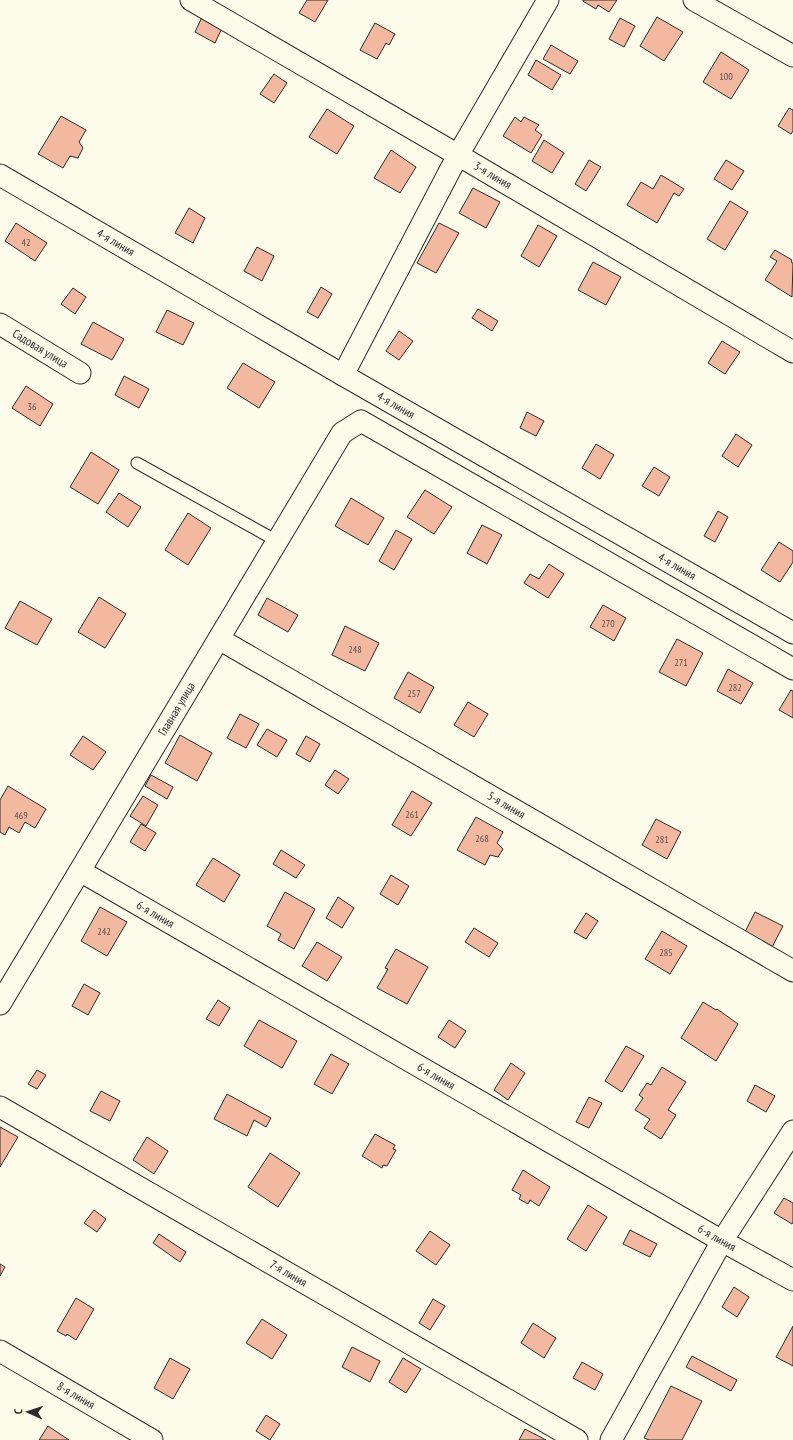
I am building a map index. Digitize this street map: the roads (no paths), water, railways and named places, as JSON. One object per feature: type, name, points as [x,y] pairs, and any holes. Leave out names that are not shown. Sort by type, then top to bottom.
[{"type":"street","name":"3-я линия","points":[[191,0],[793,352]]},
{"type":"street","points":[[343,376],[458,155],[548,0]]},
{"type":"street","points":[[694,0],[793,56]]},
{"type":"street","name":"4-я линия","points":[[0,175],[343,376],[793,633]]},
{"type":"street","name":"Садовая улица","points":[[0,324],[80,373]]},
{"type":"street","name":"Главная улица","points":[[0,1004],[342,433],[361,421],[793,669]]},
{"type":"street","name":"5-я линия","points":[[219,639],[793,971]]},
{"type":"street","name":"6-я линия","points":[[80,871],[793,1280]]},
{"type":"street","name":"7-я линия","points":[[0,1107],[576,1440]]},
{"type":"street","points":[[611,1440],[722,1240],[793,1131]]},
{"type":"street","name":"8-я линия","points":[[0,1351],[152,1440]]},
{"type":"lane","points":[[137,463],[277,541]]}]
